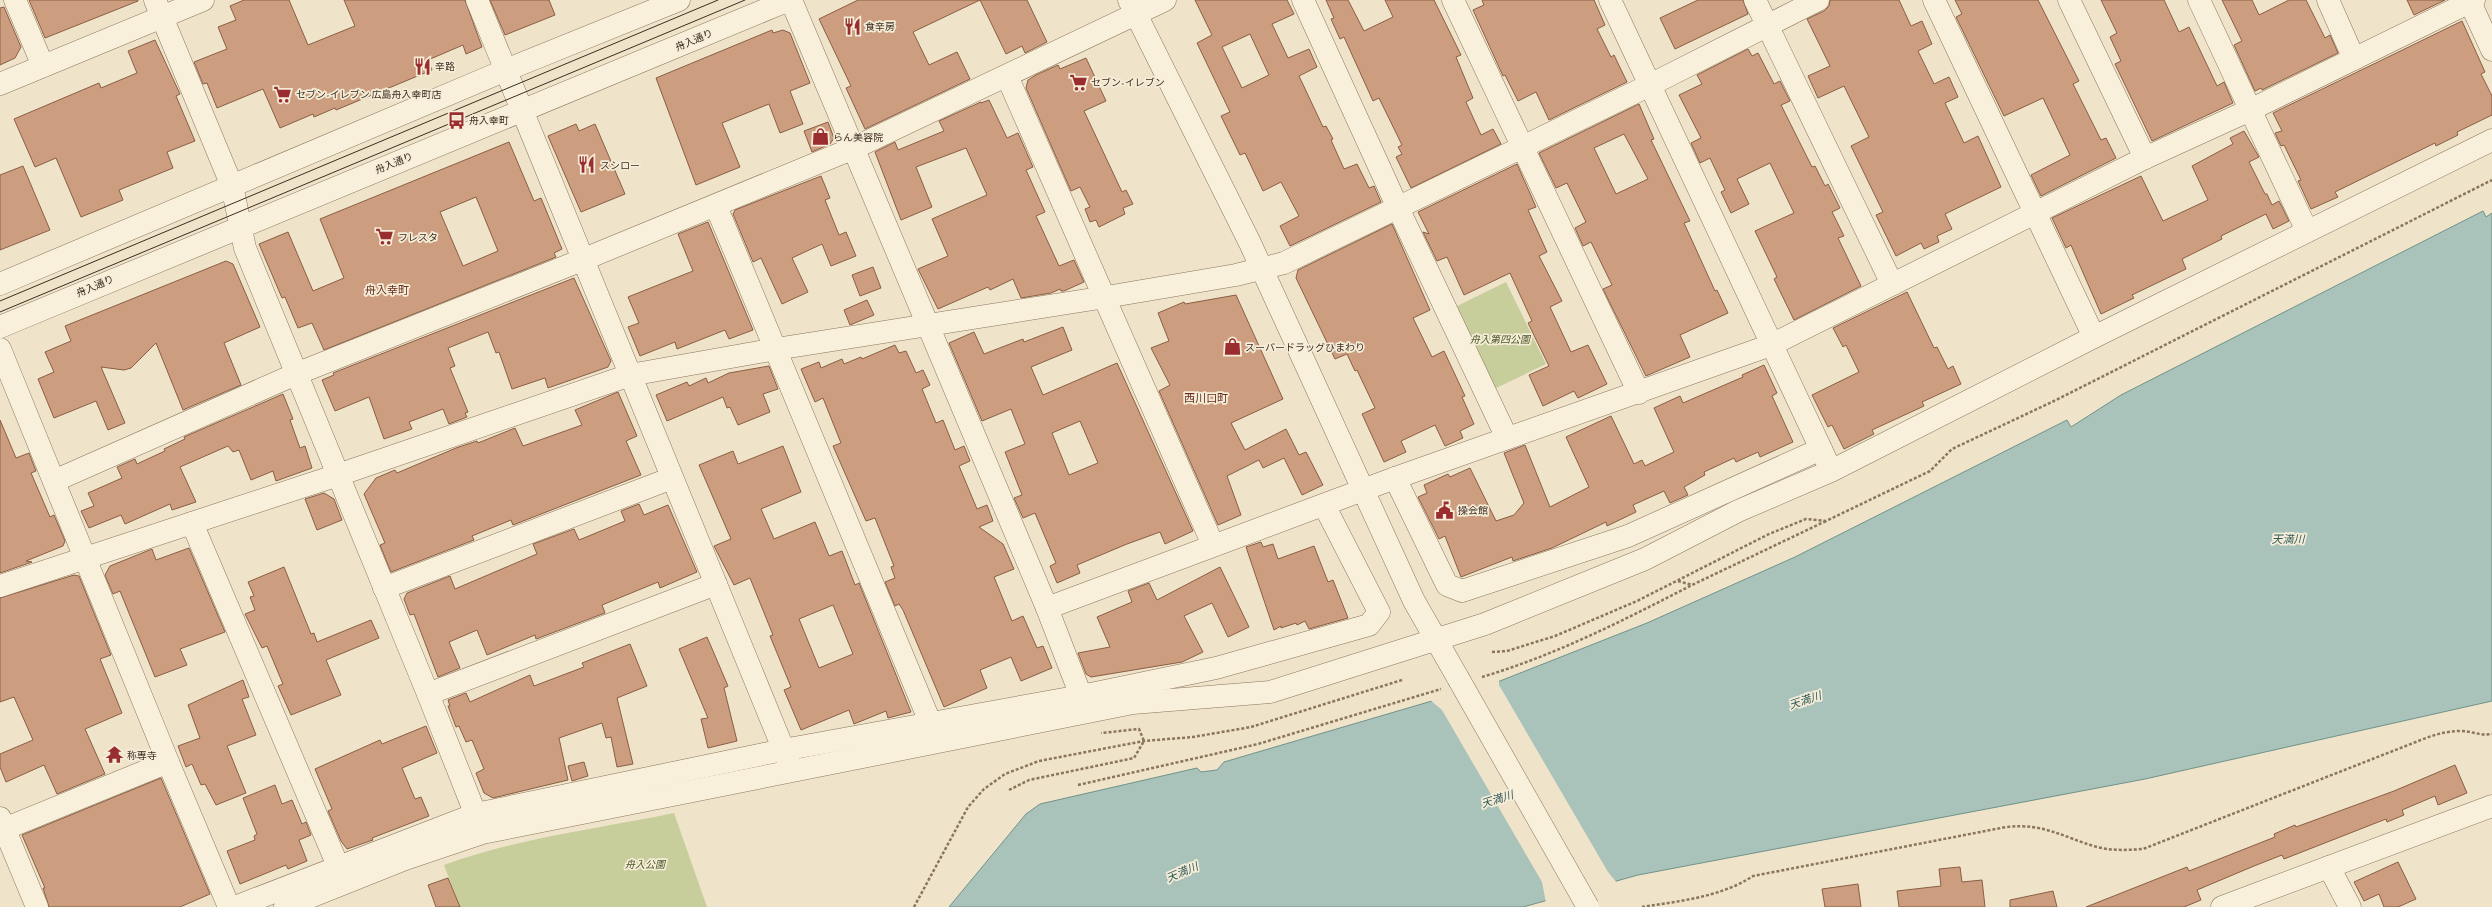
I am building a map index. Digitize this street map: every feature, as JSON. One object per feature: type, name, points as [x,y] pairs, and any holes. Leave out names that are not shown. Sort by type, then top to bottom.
[{"type":"street","points":[[15,0],[43,66]]},
{"type":"street","points":[[0,84],[43,66],[158,8],[203,0]]},
{"type":"street","points":[[476,0],[506,70],[582,260],[787,760]]},
{"type":"street","points":[[0,284],[506,70],[679,0]]},
{"type":"street","points":[[790,0],[854,148],[1047,608],[1081,696]]},
{"type":"street","name":"舟入通り","points":[[0,327],[239,226],[522,112],[790,0]]},
{"type":"street","points":[[54,481],[296,374],[716,206],[854,148],[1008,76],[1132,7],[1165,0]]},
{"type":"street","points":[[1303,0],[1398,208],[1507,438]]},
{"type":"street","points":[[1453,0],[1639,393]]},
{"type":"street","points":[[1610,0],[1831,471]]},
{"type":"street","points":[[1755,0],[1892,284]]},
{"type":"street","points":[[0,586],[338,475],[630,375],[776,349],[1106,297],[1262,270],[1284,263],[1650,85],[1818,0]]},
{"type":"street","points":[[1934,0],[2034,214],[2094,337]]},
{"type":"street","points":[[2069,0],[2145,158]]},
{"type":"street","points":[[2199,0],[2307,231]]},
{"type":"street","points":[[2328,0],[2354,59]]},
{"type":"street","points":[[1047,608],[1396,478],[1771,345],[2145,158],[2250,110],[2471,1],[2492,50]]},
{"type":"street","points":[[1132,7],[1262,270],[1414,601],[1435,639],[1450,683],[1588,907]]},
{"type":"street","points":[[158,8],[232,186],[239,226],[245,248],[428,694],[479,823]]},
{"type":"street","points":[[1008,76],[1106,297],[1213,545]]},
{"type":"street","points":[[235,907],[338,866],[479,823],[787,760],[1133,703],[1270,692],[1313,680],[1435,639],[1485,624],[1645,560],[1738,511],[1831,471],[2094,337],[2492,140]]},
{"type":"street","points":[[716,206],[930,722]]},
{"type":"street","points":[[0,349],[168,762],[229,907]]},
{"type":"street","points":[[1396,478],[1447,585],[1462,592],[1628,536],[1820,449]]},
{"type":"street","points":[[384,588],[672,478]]},
{"type":"street","points":[[787,760],[930,722],[1081,696],[1216,668],[1369,626],[1379,612],[1324,505]]},
{"type":"street","points":[[192,523],[338,866]]},
{"type":"street","points":[[428,694],[716,584]]},
{"type":"street","points":[[37,907],[2,823],[168,762]]},
{"type":"street","points":[[2222,907],[2492,806]]},
{"type":"street","points":[[285,907],[405,859],[479,823]]},
{"type":"street","points":[[2329,867],[2350,907]]},
{"type":"path","points":[[1481,677],[1571,644],[1621,622],[1692,585],[1930,471],[1952,449],[2054,401],[2492,180]]},
{"type":"path","points":[[1492,652],[1507,651],[1555,636],[1637,601],[1769,534],[1806,519],[1826,521]]},
{"type":"path","points":[[1678,580],[1692,585]]},
{"type":"path","points":[[914,907],[968,807],[984,789],[1005,774],[1038,761],[1144,742],[1193,737],[1252,727],[1402,680]]},
{"type":"path","points":[[1078,785],[1258,744],[1450,683]]},
{"type":"path","points":[[1094,733],[1139,729],[1144,742]]},
{"type":"path","points":[[1642,907],[1688,899],[1736,887],[1753,876],[2006,828],[2024,826],[2044,828],[2097,847],[2119,851],[2143,849],[2426,738],[2445,732],[2462,731],[2476,735],[2492,734]]},
{"type":"path","points":[[1009,790],[1029,780],[1134,758],[1144,742]]},
{"type":"green space","name":"舟入第四公園","points":[[1506,282],[1546,364],[1490,391],[1451,309]]},
{"type":"green space","name":"舟入公園","points":[[674,813],[707,907],[460,907],[444,865],[529,841]]},
{"type":"water","name":"天満川","points":[[2483,211],[2486,217],[2492,213],[2492,701],[2145,779],[1638,875],[1523,907],[949,907],[1026,814],[1040,804],[1197,768],[1201,772],[1217,770],[1224,762],[1500,681],[1647,623],[1795,557],[2067,420],[2071,427],[2121,395]]},
{"type":"pier","points":[[1499,679],[1499,685],[1608,872],[1617,883],[1546,903],[1542,882],[1442,710],[1429,699]]},
{"type":"building","points":[[29,0],[138,0],[138,1],[45,38]]},
{"type":"building","points":[[244,0],[289,0],[308,45],[355,26],[344,0],[465,0],[482,47],[466,54],[463,45],[428,60],[432,70],[336,110],[335,108],[314,117],[313,114],[280,128],[263,89],[217,108],[207,83],[203,84],[194,62],[227,49],[218,27],[236,20],[230,6]]},
{"type":"building","points":[[490,0],[549,0],[555,15],[505,35]]},
{"type":"building","points":[[858,0],[980,0],[913,32],[929,65],[957,52],[970,79],[865,129],[846,88],[851,86],[819,19]]},
{"type":"building","points":[[980,0],[1027,0],[1047,42],[1025,53],[1022,46],[1006,54]]},
{"type":"building","points":[[1195,0],[1287,0],[1294,14],[1272,24],[1288,58],[1309,49],[1317,67],[1299,76],[1323,127],[1326,126],[1333,139],[1331,140],[1344,169],[1357,164],[1369,188],[1374,186],[1381,202],[1290,246],[1280,226],[1299,216],[1281,182],[1263,191],[1245,153],[1240,155],[1221,116],[1230,112],[1197,43],[1212,35]],"holes":[[[1250,34],[1269,75],[1242,88],[1222,47]]]},
{"type":"building","points":[[1326,0],[1348,0],[1364,31],[1393,17],[1385,0],[1434,0],[1461,55],[1456,57],[1473,98],[1466,102],[1481,135],[1493,129],[1501,144],[1411,188],[1396,157],[1402,154],[1398,147],[1402,145],[1379,98],[1373,101],[1344,37],[1340,39],[1331,19],[1334,18]]},
{"type":"building","points":[[1482,0],[1594,0],[1605,25],[1597,29],[1611,57],[1614,55],[1627,82],[1549,120],[1536,92],[1518,101],[1505,75],[1503,76],[1473,10],[1484,5]]},
{"type":"building","points":[[1698,0],[1743,0],[1748,14],[1675,49],[1660,18]]},
{"type":"building","points":[[1830,0],[1899,0],[1911,26],[1922,21],[1932,44],[1918,51],[1934,84],[1949,77],[1958,97],[1945,103],[1964,143],[1978,136],[2001,187],[1945,214],[1952,229],[1937,236],[1939,242],[1924,249],[1921,243],[1896,256],[1876,215],[1883,212],[1851,146],[1869,137],[1844,86],[1818,98],[1808,76],[1830,66],[1807,19],[1824,11],[1829,6]]},
{"type":"building","points":[[1955,0],[2038,0],[2079,81],[2073,84],[2101,140],[2106,138],[2116,158],[2041,196],[2031,175],[2070,155],[2043,98],[2004,116],[1956,17],[1962,14]]},
{"type":"building","points":[[2101,0],[2164,0],[2179,32],[2189,27],[2217,86],[2224,82],[2233,103],[2152,141],[2115,64],[2121,61],[2110,37],[2117,33]]},
{"type":"building","points":[[2222,0],[2252,0],[2259,15],[2289,0],[2306,0],[2325,38],[2330,35],[2338,53],[2262,90],[2261,88],[2255,91],[2234,45],[2242,41]]},
{"type":"building","points":[[2407,0],[2445,0],[2414,15]]},
{"type":"building","points":[[4,7],[21,47],[15,58],[0,65],[0,8]]},
{"type":"building","points":[[2462,21],[2485,72],[2481,74],[2492,96],[2492,115],[2457,132],[2458,135],[2436,146],[2435,143],[2335,192],[2338,197],[2311,209],[2298,181],[2301,180],[2284,145],[2281,146],[2275,133],[2282,131],[2273,113]]},
{"type":"building","points":[[772,30],[773,33],[783,30],[790,33],[810,83],[790,91],[803,124],[780,133],[769,104],[722,123],[740,167],[696,185],[656,78]]},
{"type":"building","points":[[155,40],[180,94],[176,96],[195,141],[167,152],[173,168],[119,190],[123,200],[81,217],[56,158],[35,167],[14,119],[99,83],[101,88],[137,73],[128,51]]},
{"type":"building","points":[[1748,49],[1752,56],[1758,53],[1774,84],[1780,81],[1790,101],[1781,105],[1812,167],[1815,166],[1825,186],[1828,184],[1840,208],[1832,212],[1844,236],[1838,238],[1861,286],[1794,320],[1774,279],[1777,277],[1755,231],[1794,213],[1770,163],[1737,179],[1749,204],[1731,213],[1721,192],[1725,190],[1710,158],[1700,163],[1691,143],[1701,138],[1679,95],[1702,84],[1697,75]]},
{"type":"building","points":[[1086,58],[1106,101],[1084,111],[1122,192],[1126,190],[1133,204],[1123,208],[1125,214],[1099,227],[1096,220],[1090,222],[1085,209],[1090,207],[1080,187],[1071,191],[1026,88],[1028,80],[1036,75],[1058,65],[1060,69]]},
{"type":"building","points":[[989,100],[1007,138],[1018,133],[1033,167],[1026,170],[1045,212],[1036,216],[1059,266],[1074,260],[1084,282],[1064,291],[1061,291],[1060,289],[1051,293],[1021,298],[1013,279],[990,290],[988,287],[938,309],[918,269],[948,256],[932,219],[987,195],[966,148],[916,167],[932,207],[901,220],[875,152],[895,142],[898,150],[944,131],[939,121],[981,102]]},
{"type":"building","points":[[1639,104],[1654,139],[1651,140],[1690,221],[1684,223],[1715,291],[1717,290],[1728,313],[1680,335],[1690,357],[1646,376],[1603,289],[1612,285],[1591,242],[1583,246],[1575,228],[1586,222],[1567,183],[1556,188],[1539,153]],"holes":[[[1624,134],[1648,179],[1616,194],[1594,148]]]},
{"type":"building","points":[[828,122],[834,138],[830,144],[812,152],[804,131]]},
{"type":"building","name":"スシロー","points":[[576,124],[579,131],[595,124],[625,194],[581,212],[548,136]]},
{"type":"building","points":[[2244,131],[2259,157],[2249,162],[2265,194],[2267,194],[2272,205],[2279,201],[2289,221],[2273,229],[2266,214],[2221,236],[2222,239],[2182,259],[2186,269],[2132,295],[2134,298],[2101,314],[2071,245],[2066,248],[2052,218],[2141,176],[2163,221],[2208,200],[2192,166],[2233,144],[2230,138]]},
{"type":"building","points":[[509,142],[534,201],[541,198],[562,249],[554,253],[556,257],[324,350],[312,323],[298,328],[285,297],[282,298],[259,244],[288,232],[313,291],[344,278],[320,219]],"holes":[[[476,197],[498,251],[463,266],[440,212]]]},
{"type":"building","points":[[1517,164],[1536,207],[1528,210],[1547,252],[1539,256],[1562,301],[1550,307],[1571,352],[1588,345],[1607,384],[1578,398],[1574,391],[1543,406],[1529,375],[1549,366],[1528,323],[1532,321],[1510,273],[1464,295],[1447,257],[1437,261],[1423,232],[1429,234],[1418,212]]},
{"type":"building","points":[[23,166],[50,230],[0,250],[0,175]]},
{"type":"building","points":[[821,176],[830,198],[825,200],[839,235],[846,232],[856,256],[831,266],[822,244],[792,258],[808,292],[782,304],[761,258],[753,262],[733,214],[735,210]]},
{"type":"building","points":[[708,222],[753,330],[729,339],[725,330],[677,349],[675,342],[640,356],[628,327],[639,323],[628,297],[693,271],[678,234]]},
{"type":"building","points":[[1392,224],[1430,310],[1413,318],[1432,357],[1444,351],[1465,396],[1462,397],[1474,424],[1460,431],[1463,438],[1445,446],[1435,425],[1401,441],[1406,452],[1384,462],[1362,414],[1375,408],[1357,370],[1355,371],[1347,354],[1335,359],[1296,278],[1298,270]]},
{"type":"building","points":[[226,261],[233,264],[260,327],[224,343],[241,385],[183,410],[156,343],[131,368],[124,370],[101,367],[125,423],[108,430],[96,401],[54,418],[38,379],[54,372],[45,352],[71,341],[65,326]]},
{"type":"building","points":[[873,267],[881,288],[860,296],[852,275]]},
{"type":"building","points":[[574,278],[611,361],[608,367],[548,388],[545,378],[512,389],[499,352],[496,353],[488,332],[448,348],[455,366],[450,368],[468,412],[465,413],[467,417],[449,424],[443,409],[409,422],[412,429],[384,439],[369,397],[335,411],[322,380],[334,375],[333,373]]},
{"type":"building","points":[[1907,292],[1934,348],[1937,347],[1948,369],[1953,366],[1961,384],[1922,402],[1924,406],[1872,430],[1874,434],[1844,449],[1832,425],[1828,427],[1812,395],[1859,372],[1846,345],[1843,347],[1833,328]]},
{"type":"building","points":[[1236,295],[1283,399],[1231,423],[1245,450],[1286,429],[1299,455],[1306,452],[1323,485],[1302,495],[1284,458],[1263,468],[1259,460],[1227,476],[1241,515],[1218,525],[1159,391],[1170,385],[1151,348],[1169,341],[1158,313],[1184,302],[1185,304]]},
{"type":"building","points":[[867,300],[874,315],[850,325],[844,310]]},
{"type":"building","points":[[1063,327],[1072,350],[1031,367],[1043,395],[1117,363],[1193,531],[1165,544],[1160,532],[1127,544],[1077,565],[1080,573],[1057,583],[1050,566],[1056,563],[1035,513],[1023,518],[1014,498],[1022,495],[1005,452],[1025,444],[1011,409],[982,421],[949,343],[974,332],[984,354],[1023,339],[1024,342]],"holes":[[[1080,421],[1098,463],[1069,475],[1052,433]]]},
{"type":"building","points":[[895,345],[899,353],[906,351],[916,373],[923,370],[930,385],[922,389],[936,423],[943,420],[955,450],[964,446],[970,461],[959,466],[977,509],[987,505],[993,521],[979,527],[1003,544],[1014,569],[994,577],[1012,621],[1023,616],[1037,648],[1043,646],[1052,668],[1021,681],[1011,657],[980,670],[987,688],[944,707],[903,610],[899,604],[895,606],[885,582],[895,578],[891,567],[894,566],[875,518],[866,521],[833,446],[841,443],[823,398],[815,402],[801,369],[819,362],[821,368],[842,359],[844,364],[861,357],[862,359]]},
{"type":"building","points":[[1764,365],[1777,393],[1772,396],[1793,442],[1760,457],[1758,452],[1736,462],[1734,458],[1704,472],[1705,475],[1684,487],[1688,495],[1670,503],[1664,491],[1633,505],[1636,512],[1607,526],[1606,522],[1552,548],[1513,561],[1512,557],[1461,577],[1445,536],[1439,539],[1418,497],[1427,493],[1424,485],[1448,474],[1450,477],[1470,468],[1496,521],[1514,515],[1524,503],[1504,453],[1525,445],[1550,507],[1589,487],[1566,437],[1611,416],[1634,464],[1642,460],[1645,466],[1674,452],[1654,408],[1680,396],[1683,403],[1743,377],[1742,375]]},
{"type":"building","points":[[769,366],[778,389],[763,394],[770,412],[738,425],[730,407],[727,408],[723,397],[667,421],[656,395],[687,382],[689,386],[706,378],[708,383],[729,373]]},
{"type":"building","points":[[618,392],[637,436],[626,441],[641,475],[513,525],[511,520],[472,536],[474,540],[391,572],[380,545],[385,543],[364,494],[376,478],[395,470],[397,473],[456,448],[477,441],[478,443],[515,428],[523,446],[582,425],[575,410]]},
{"type":"building","points":[[283,394],[293,419],[290,420],[300,448],[305,446],[312,468],[276,481],[273,471],[251,480],[239,450],[233,452],[228,446],[180,467],[196,502],[172,510],[170,504],[125,524],[121,515],[89,528],[81,511],[94,506],[88,493],[122,478],[117,467],[135,459],[137,464],[165,451],[164,449],[185,439],[184,437]]},
{"type":"building","points":[[0,420],[16,458],[29,453],[36,471],[31,473],[50,517],[54,515],[65,541],[63,546],[26,561],[32,562],[0,573]]},
{"type":"building","points":[[783,446],[801,492],[761,509],[774,539],[815,522],[829,556],[842,551],[855,585],[859,583],[911,712],[888,718],[886,711],[854,724],[849,710],[801,730],[784,690],[791,687],[770,636],[773,635],[750,578],[734,585],[714,546],[731,539],[699,465],[733,451],[738,464]],"holes":[[[833,605],[853,654],[819,668],[799,619]]]},
{"type":"building","points":[[324,493],[334,499],[342,520],[317,530],[305,499]]},
{"type":"building","points":[[639,504],[644,515],[668,505],[697,572],[660,588],[658,582],[602,605],[605,613],[536,639],[535,635],[487,655],[477,630],[449,642],[460,668],[438,677],[414,614],[410,615],[404,599],[407,593],[450,576],[455,589],[537,554],[533,544],[574,529],[579,540],[625,521],[621,511]]},
{"type":"building","points":[[1261,542],[1263,547],[1273,544],[1278,559],[1314,546],[1328,582],[1333,580],[1348,618],[1309,629],[1305,621],[1297,625],[1296,623],[1281,628],[1281,626],[1274,630],[1246,547]]},
{"type":"building","points":[[189,548],[225,632],[180,649],[187,665],[155,677],[120,591],[113,594],[105,575],[110,566],[152,549],[156,560]]},
{"type":"building","points":[[284,567],[311,634],[314,633],[317,642],[371,620],[379,638],[326,660],[341,695],[291,715],[278,686],[283,684],[267,646],[262,648],[245,614],[255,610],[250,597],[254,596],[248,582]]},
{"type":"building","points":[[1220,567],[1249,627],[1228,637],[1212,603],[1184,616],[1203,652],[1182,662],[1091,677],[1086,674],[1078,653],[1110,647],[1097,617],[1132,602],[1128,591],[1149,583],[1157,600]]},
{"type":"building","points":[[74,575],[79,576],[111,655],[100,659],[122,713],[85,729],[105,774],[57,794],[44,765],[6,782],[0,767],[0,754],[33,740],[14,697],[0,702],[0,598]]},
{"type":"building","points":[[707,637],[728,686],[724,688],[737,741],[708,748],[701,719],[708,718],[679,649]]},
{"type":"building","points":[[630,644],[647,686],[617,698],[633,764],[617,767],[611,737],[606,738],[602,723],[559,738],[568,780],[493,798],[484,793],[476,773],[484,769],[472,740],[466,742],[459,726],[456,727],[448,706],[450,706],[448,700],[466,693],[470,702],[530,675],[534,686],[584,667],[582,663]]},
{"type":"building","points":[[243,680],[249,697],[242,699],[256,735],[227,746],[246,793],[216,805],[205,784],[201,785],[192,764],[186,767],[178,746],[200,738],[188,705]]},
{"type":"building","points":[[426,726],[437,753],[402,768],[415,799],[421,797],[429,816],[372,838],[373,840],[347,849],[341,841],[328,811],[332,809],[315,769],[380,740],[382,744]]},
{"type":"building","points":[[584,762],[588,776],[572,781],[568,766]]},
{"type":"building","points":[[2455,765],[2467,793],[2438,805],[2435,796],[2402,810],[2404,815],[2387,822],[2386,819],[2284,859],[2282,855],[2254,866],[2197,890],[2201,900],[2184,907],[2086,907],[2187,867],[2189,871],[2275,837],[2274,834],[2295,825],[2296,827],[2394,791]]},
{"type":"building","points":[[161,778],[210,894],[180,907],[49,907],[43,888],[45,888],[22,835]]},
{"type":"building","points":[[275,785],[282,804],[292,800],[302,824],[306,822],[311,835],[299,840],[307,861],[288,869],[286,865],[240,884],[227,851],[255,840],[254,836],[257,834],[243,798]]},
{"type":"building","points":[[2398,862],[2416,899],[2398,907],[2384,907],[2379,894],[2364,901],[2354,882]]},
{"type":"building","points":[[1960,867],[1962,882],[1982,880],[1985,907],[1899,907],[1897,891],[1941,886],[1939,869]]},
{"type":"building","points":[[448,878],[460,907],[436,907],[428,885]]},
{"type":"building","points":[[1858,884],[1861,907],[1825,907],[1822,889]]},
{"type":"building","points":[[2053,891],[2057,907],[2010,907],[2010,900]]},
{"type":"tram line","points":[[0,301],[718,0]]},
{"type":"tram line","points":[[0,312],[745,0]]},
{"type":"place","name":"食辛房","points":[[852,26]]},
{"type":"place","name":"辛路","points":[[422,66]]},
{"type":"place","name":"セブン-イレブン","points":[[1078,82]]},
{"type":"place","name":"セブン-イレブン 広島舟入幸町店","points":[[283,94]]},
{"type":"place","name":"舟入幸町","points":[[456,120]]},
{"type":"place","name":"らん美容院","points":[[820,137]]},
{"type":"place","name":"スシロー","points":[[587,165]]},
{"type":"place","name":"フレスタ","points":[[385,237]]},
{"type":"place","name":"スーパードラッグひまわり","points":[[1232,347]]},
{"type":"place","name":"操会館","points":[[1445,510]]},
{"type":"place","name":"称専寺","points":[[114,755]]},
{"type":"district","name":"舟入幸町","points":[[387,290]]},
{"type":"district","name":"西川口町","points":[[1206,398]]}]
